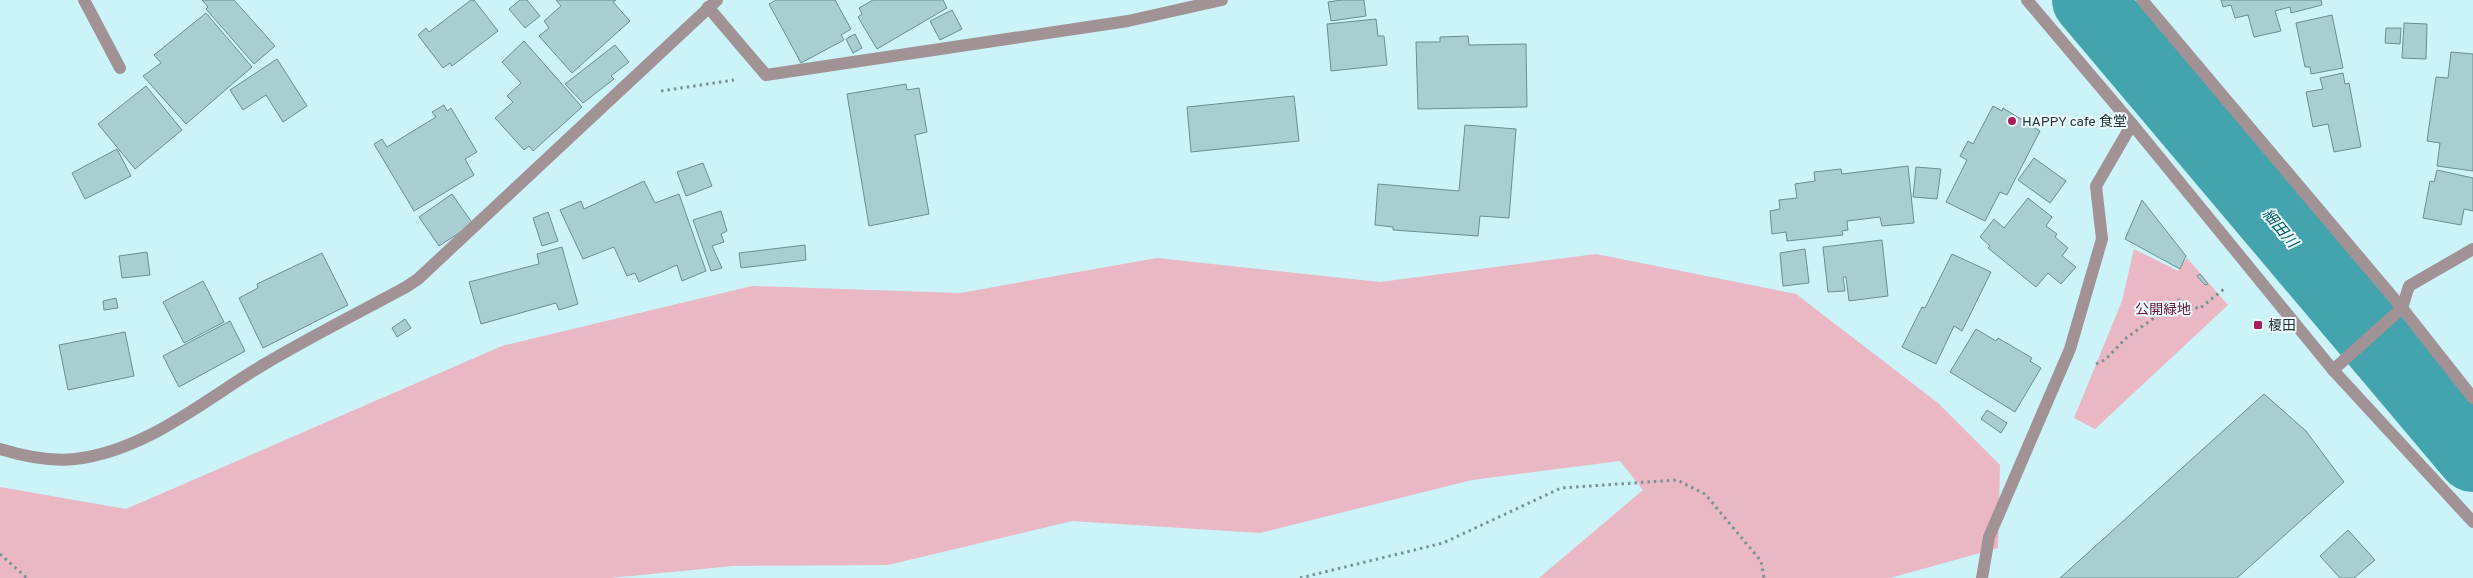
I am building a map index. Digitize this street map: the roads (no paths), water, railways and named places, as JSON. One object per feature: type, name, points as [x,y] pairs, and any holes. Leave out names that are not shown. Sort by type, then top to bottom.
[{"type":"street","points":[[84,0],[120,68]]},
{"type":"street","points":[[0,448],[27,457],[74,459],[119,448],[162,430],[219,391],[273,359],[406,287],[418,279],[713,4],[766,75],[1128,21],[1219,0]]},
{"type":"street","points":[[2027,0],[2132,124],[2333,370],[2473,522]]},
{"type":"street","points":[[2142,0],[2402,308],[2473,398]]},
{"type":"street","points":[[1982,578],[1989,537],[2070,348],[2097,257],[2102,239],[2096,186],[2132,124]]},
{"type":"street","points":[[2333,370],[2402,308],[2409,286],[2473,249]]},
{"type":"waterway","name":"細田川","points":[[2088,0],[2473,456]]},
{"type":"place","name":"HAPPY cafe 食堂","points":[[2012,121]]},
{"type":"place","name":"榎田","points":[[2258,325]]},
{"type":"park label","name":"公開緑地","points":[[2163,309]]}]
